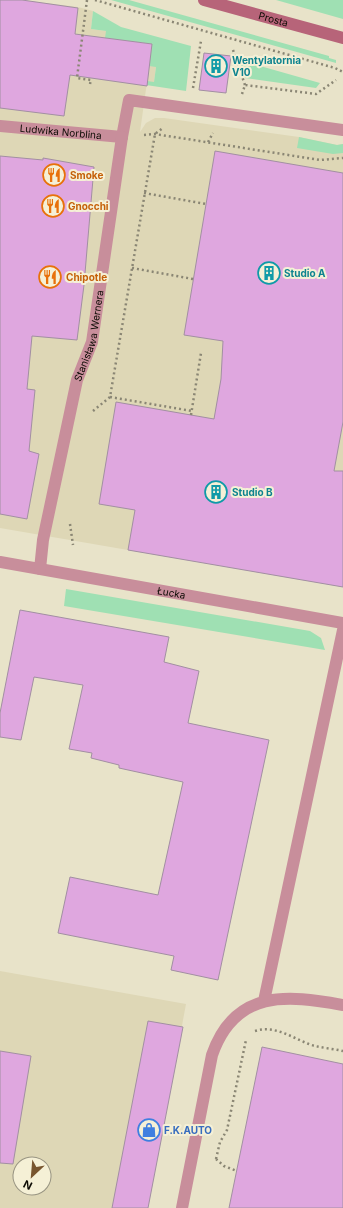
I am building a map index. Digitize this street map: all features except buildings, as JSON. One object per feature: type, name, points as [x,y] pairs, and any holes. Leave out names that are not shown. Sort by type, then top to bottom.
[{"type":"main road","name":"Prosta","points":[[204,0],[343,38]]},
{"type":"street","name":"Stanisława Wernera","points":[[40,569],[44,540],[77,380],[92,342],[122,137],[129,100],[343,130]]},
{"type":"street","name":"Ludwika Norblina","points":[[0,126],[122,137]]},
{"type":"street","name":"Łucka","points":[[0,562],[343,623]]},
{"type":"street","points":[[264,1001],[343,630]]},
{"type":"street","points":[[182,1208],[212,1055],[217,1039],[235,1017],[264,1001],[277,998],[290,998],[343,1005]]},
{"type":"path","points":[[87,0],[77,78],[91,80],[90,84]]},
{"type":"path","points":[[95,0],[335,68],[343,72]]},
{"type":"path","points":[[192,94],[201,41]]},
{"type":"path","points":[[232,50],[245,85],[240,100]]},
{"type":"path","points":[[245,85],[316,94],[336,80]]},
{"type":"path","points":[[165,127],[155,134],[110,397],[192,411]]},
{"type":"path","points":[[122,137],[155,134],[320,160],[343,158]]},
{"type":"path","points":[[208,142],[212,136]]},
{"type":"path","points":[[144,193],[206,204]]},
{"type":"path","points":[[132,268],[193,279]]},
{"type":"path","points":[[191,415],[201,353]]},
{"type":"path","points":[[252,1034],[257,1030],[288,1033],[314,1046],[343,1051]]},
{"type":"path","points":[[214,1166],[220,1142],[227,1130],[248,1038]]},
{"type":"path","points":[[216,1159],[224,1166],[237,1171]]},
{"type":"shaded area","points":[[0,0],[22,0],[78,7],[93,11],[91,29],[106,31],[106,38],[152,44],[156,67],[154,82],[147,82],[140,132],[146,123],[155,118],[164,118],[299,137],[337,145],[343,144],[343,587],[0,528]]},
{"type":"shaded area","points":[[0,971],[186,1004],[148,1208],[0,1208]]},
{"type":"green space","points":[[111,0],[129,0],[329,56],[329,58],[336,60],[336,63]]},
{"type":"green space","points":[[276,0],[343,0],[343,19]]},
{"type":"green space","points":[[93,11],[121,27],[191,46],[186,91],[146,85],[147,81],[154,82],[156,67],[149,66],[152,44],[105,38],[106,31],[91,29]]},
{"type":"green space","points":[[239,60],[320,83],[316,88],[245,78]]},
{"type":"green space","points":[[299,137],[337,145],[343,144],[343,153],[333,154],[297,148]]},
{"type":"green space","points":[[66,589],[310,631],[321,638],[325,650],[64,606]]},
{"type":"place","name":"Wentylatornia V10","points":[[216,66]]},
{"type":"place","name":"Smoke","points":[[54,175]]},
{"type":"place","name":"Gnocchi","points":[[53,206]]},
{"type":"place","name":"Studio A","points":[[269,273]]},
{"type":"place","name":"Chipotle","points":[[50,277]]},
{"type":"place","name":"Studio B","points":[[216,492]]},
{"type":"place","name":"F.K.AUTO","points":[[149,1130]]}]
